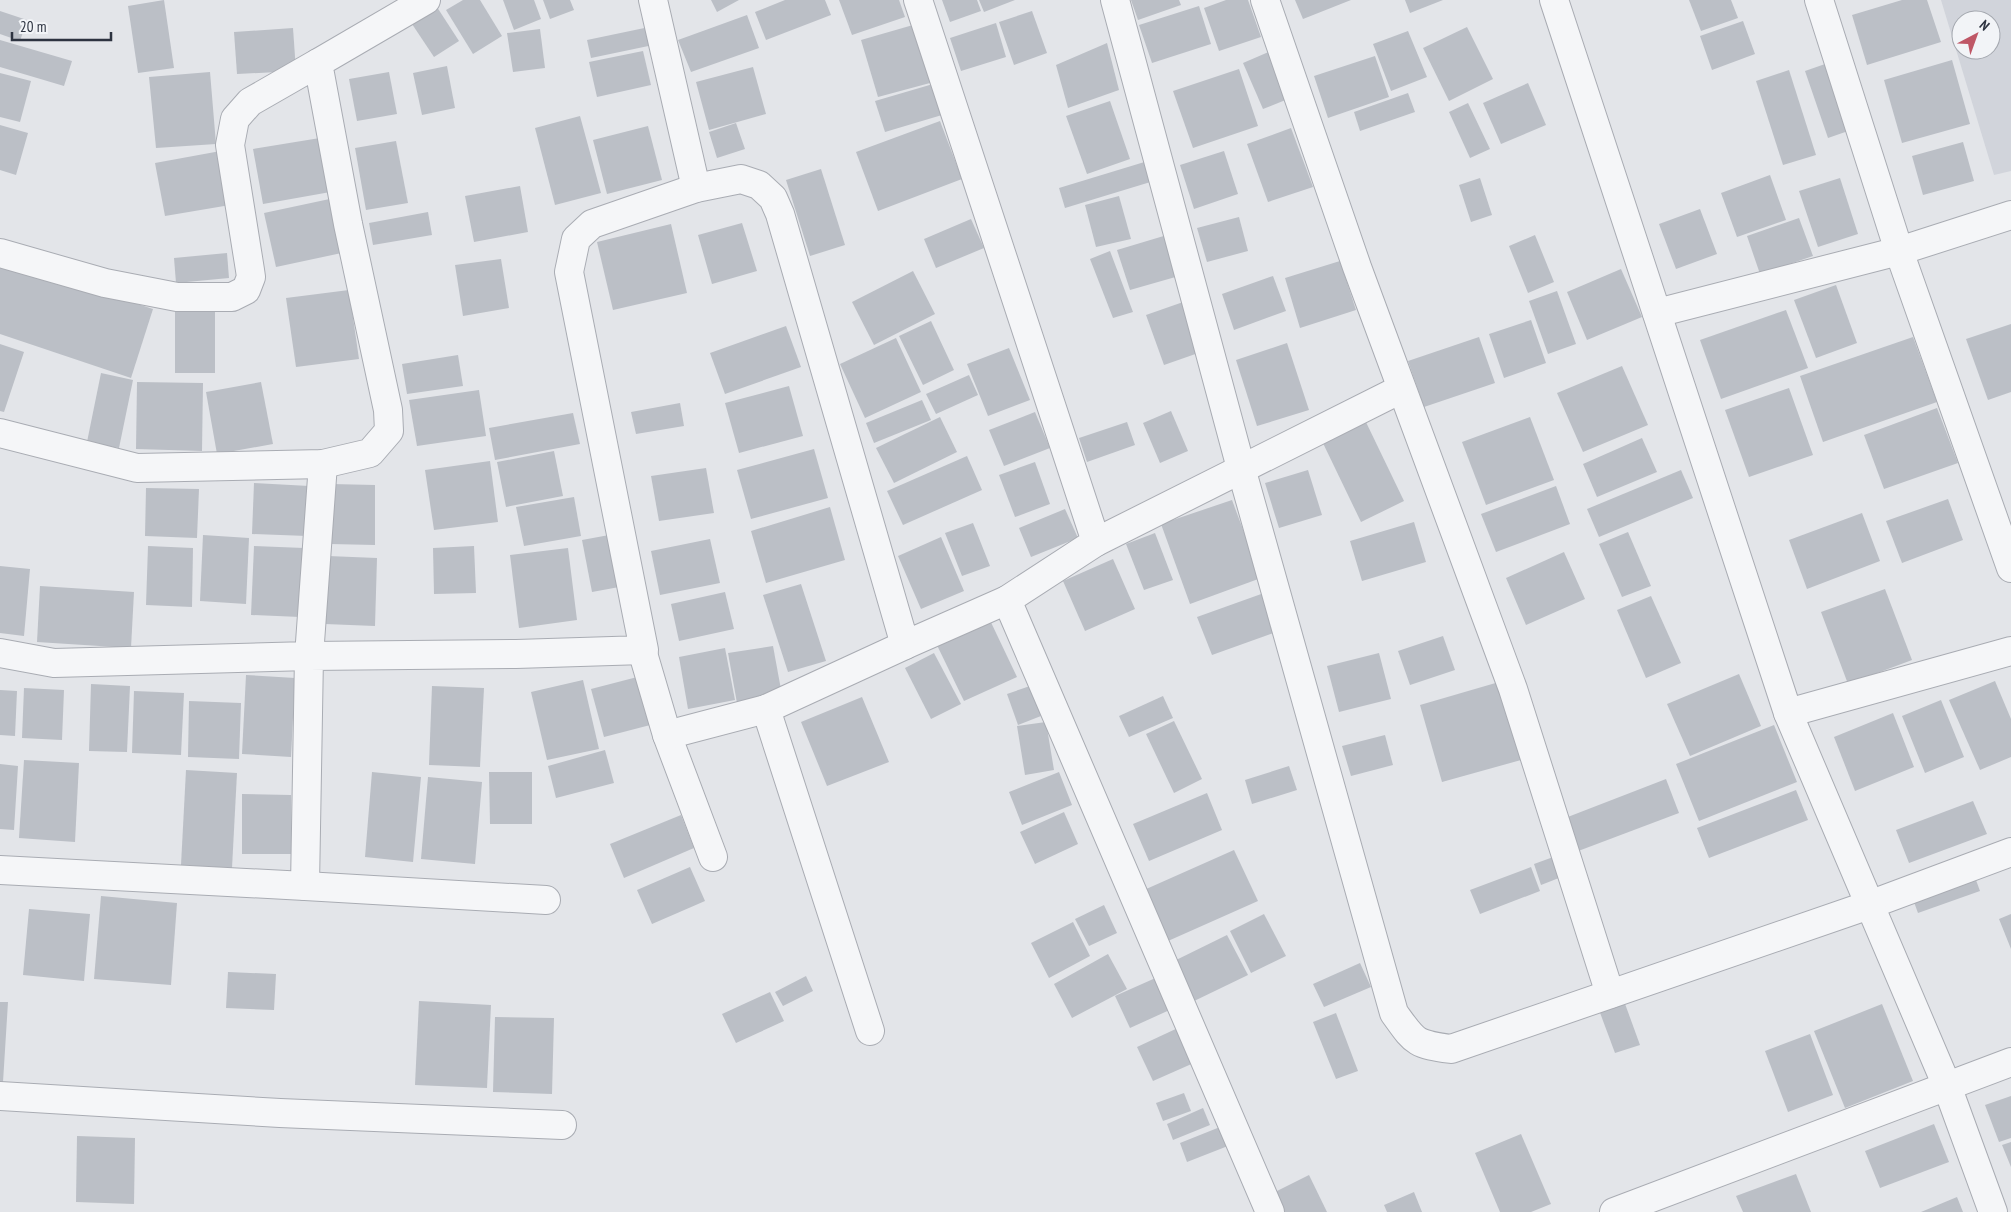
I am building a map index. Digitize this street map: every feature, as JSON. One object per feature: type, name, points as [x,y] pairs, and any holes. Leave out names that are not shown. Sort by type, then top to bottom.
[{"type":"street","points":[[0,252],[105,283],[177,297],[232,297],[246,290],[251,277],[230,145],[235,119],[250,102],[426,0]]},
{"type":"street","points":[[653,0],[696,188]]},
{"type":"street","points":[[918,0],[1096,542]]},
{"type":"street","points":[[1115,0],[1241,468],[1394,1013],[1414,1040],[1432,1047],[1451,1050],[1869,905],[2011,852]]},
{"type":"street","points":[[1266,0],[1357,267],[1513,689],[1610,994]]},
{"type":"street","points":[[1554,0],[1788,713],[1947,1086],[1993,1212]]},
{"type":"street","points":[[1819,0],[1899,251],[2011,568]]},
{"type":"street","points":[[0,433],[137,468],[323,464],[370,453],[389,431],[388,410],[350,233],[318,63]]},
{"type":"street","points":[[713,857],[668,735],[642,650],[644,650],[569,272],[576,239],[592,224],[696,188],[741,179],[759,185],[773,198],[783,224],[905,645]]},
{"type":"street","points":[[1656,313],[1899,251],[2011,215]]},
{"type":"street","points":[[668,735],[766,709],[1007,600],[1096,542],[1401,389]]},
{"type":"street","points":[[305,886],[309,656],[323,464]]},
{"type":"street","points":[[1007,600],[1270,1212]]},
{"type":"street","points":[[0,654],[54,663],[642,650]]},
{"type":"street","points":[[1788,713],[2011,651]]},
{"type":"street","points":[[766,709],[870,1031]]},
{"type":"street","points":[[0,870],[546,900]]},
{"type":"street","points":[[1614,1212],[2011,1062]]},
{"type":"street","points":[[0,1096],[280,1113],[562,1125]]},
{"type":"shaded area","points":[[1941,0],[2011,0],[2011,171],[1994,175],[1959,60],[2001,60],[2001,10],[1951,10],[1951,33]]},
{"type":"building","points":[[164,0],[174,68],[138,73],[128,6]]},
{"type":"building","points":[[463,0],[480,0],[502,36],[473,54],[446,10]]},
{"type":"building","points":[[503,0],[534,0],[541,19],[514,30]]},
{"type":"building","points":[[543,0],[570,0],[574,10],[550,19]]},
{"type":"building","points":[[711,0],[739,0],[717,12]]},
{"type":"building","points":[[785,0],[825,0],[831,15],[766,40],[755,12]]},
{"type":"building","points":[[839,0],[899,0],[905,17],[852,35]]},
{"type":"building","points":[[942,0],[977,0],[981,11],[950,22]]},
{"type":"building","points":[[979,0],[1015,0],[984,12]]},
{"type":"building","points":[[1131,0],[1179,0],[1181,5],[1138,20]]},
{"type":"building","points":[[1226,0],[1248,0],[1261,37],[1219,51],[1204,8]]},
{"type":"building","points":[[1295,0],[1351,0],[1303,19]]},
{"type":"building","points":[[1405,0],[1443,0],[1410,13]]},
{"type":"building","points":[[1689,0],[1731,0],[1738,18],[1701,31]]},
{"type":"building","points":[[1902,0],[1927,0],[1941,42],[1867,65],[1852,15]]},
{"type":"building","points":[[433,1],[459,41],[434,57],[408,18]]},
{"type":"building","points":[[1199,6],[1211,44],[1152,63],[1139,25]]},
{"type":"building","points":[[0,11],[27,20],[20,41],[0,34]]},
{"type":"building","points":[[1032,11],[1047,53],[1014,65],[999,22]]},
{"type":"building","points":[[747,15],[759,48],[691,72],[678,40]]},
{"type":"building","points":[[1743,21],[1755,54],[1712,70],[1700,36]]},
{"type":"building","points":[[996,23],[1006,57],[961,71],[950,38]]},
{"type":"building","points":[[913,25],[930,83],[878,97],[861,40]]},
{"type":"building","points":[[654,26],[658,44],[591,58],[587,40]]},
{"type":"building","points":[[1467,27],[1493,79],[1449,101],[1423,48]]},
{"type":"building","points":[[293,28],[296,71],[237,74],[234,32]]},
{"type":"building","points":[[540,29],[545,68],[513,72],[507,33]]},
{"type":"building","points":[[1408,31],[1427,77],[1391,91],[1373,44]]},
{"type":"building","points":[[0,40],[72,61],[64,86],[0,67]]},
{"type":"building","points":[[1107,43],[1119,90],[1068,108],[1056,65]]},
{"type":"building","points":[[1278,48],[1298,95],[1263,109],[1243,63]]},
{"type":"building","points":[[643,51],[651,85],[597,97],[589,62]]},
{"type":"building","points":[[1375,56],[1389,97],[1328,118],[1314,76]]},
{"type":"building","points":[[1952,60],[1970,124],[1902,143],[1884,80]]},
{"type":"building","points":[[1828,63],[1851,130],[1828,138],[1805,71]]},
{"type":"building","points":[[447,66],[455,108],[422,115],[413,73]]},
{"type":"building","points":[[753,67],[766,114],[709,130],[696,82]]},
{"type":"building","points":[[1239,69],[1258,126],[1193,148],[1173,91]]},
{"type":"building","points":[[1789,70],[1816,155],[1783,165],[1756,81]]},
{"type":"building","points":[[210,72],[216,144],[156,148],[149,77]]},
{"type":"building","points":[[389,72],[397,114],[357,121],[349,79]]},
{"type":"building","points":[[0,73],[31,81],[20,122],[0,117]]},
{"type":"building","points":[[1528,83],[1546,125],[1501,144],[1483,103]]},
{"type":"building","points":[[933,84],[942,115],[885,132],[875,101]]},
{"type":"building","points":[[1408,93],[1415,112],[1360,131],[1354,112]]},
{"type":"building","points":[[1110,101],[1130,159],[1087,174],[1066,116]]},
{"type":"building","points":[[1468,103],[1490,149],[1470,158],[1449,112]]},
{"type":"building","points":[[580,116],[601,193],[555,205],[535,128]]},
{"type":"building","points":[[940,121],[962,179],[878,211],[856,152]]},
{"type":"building","points":[[736,123],[745,149],[717,158],[709,132]]},
{"type":"building","points":[[0,125],[28,133],[16,175],[0,170]]},
{"type":"building","points":[[648,126],[662,180],[607,194],[593,140]]},
{"type":"building","points":[[1291,128],[1313,187],[1268,202],[1247,144]]},
{"type":"building","points":[[326,137],[336,191],[263,204],[253,149]]},
{"type":"building","points":[[396,141],[408,203],[366,210],[355,148]]},
{"type":"building","points":[[1963,142],[1974,181],[1923,195],[1912,156]]},
{"type":"building","points":[[226,150],[236,204],[165,216],[155,163]]},
{"type":"building","points":[[1224,151],[1238,194],[1194,209],[1180,165]]},
{"type":"building","points":[[1151,160],[1157,180],[1065,208],[1059,188]]},
{"type":"building","points":[[821,169],[845,245],[810,256],[786,180]]},
{"type":"building","points":[[1770,175],[1786,220],[1737,237],[1721,193]]},
{"type":"building","points":[[1480,178],[1492,215],[1471,222],[1459,185]]},
{"type":"building","points":[[1840,178],[1858,234],[1818,247],[1799,191]]},
{"type":"building","points":[[520,186],[528,232],[474,242],[465,196]]},
{"type":"building","points":[[1119,196],[1131,239],[1096,247],[1085,205]]},
{"type":"building","points":[[339,197],[351,251],[276,267],[264,213]]},
{"type":"building","points":[[1700,209],[1717,254],[1676,269],[1659,224]]},
{"type":"building","points":[[428,212],[432,235],[373,245],[369,223]]},
{"type":"building","points":[[1239,217],[1248,251],[1207,262],[1197,228]]},
{"type":"building","points":[[1799,218],[1813,256],[1760,274],[1747,236]]},
{"type":"building","points":[[971,219],[984,248],[936,268],[924,239]]},
{"type":"building","points":[[742,223],[757,271],[712,284],[698,235]]},
{"type":"building","points":[[671,224],[687,293],[613,310],[597,242]]},
{"type":"building","points":[[1167,235],[1179,276],[1130,290],[1117,250]]},
{"type":"building","points":[[1535,235],[1554,282],[1528,293],[1509,246]]},
{"type":"building","points":[[1110,251],[1133,312],[1113,318],[1090,259]]},
{"type":"building","points":[[227,253],[229,278],[176,283],[174,258]]},
{"type":"building","points":[[0,259],[153,309],[131,378],[0,334]]},
{"type":"building","points":[[501,259],[509,308],[463,316],[455,265]]},
{"type":"building","points":[[1340,261],[1356,310],[1300,328],[1285,278]]},
{"type":"building","points":[[1621,269],[1642,317],[1587,340],[1567,292]]},
{"type":"building","points":[[913,271],[935,314],[874,345],[852,302]]},
{"type":"building","points":[[1273,276],[1286,311],[1234,330],[1222,294]]},
{"type":"building","points":[[1836,285],[1857,343],[1816,358],[1794,300]]},
{"type":"building","points":[[349,290],[359,359],[296,367],[286,298]]},
{"type":"building","points":[[1557,291],[1576,344],[1548,354],[1529,301]]},
{"type":"building","points":[[175,300],[215,301],[215,373],[175,373]]},
{"type":"building","points":[[1186,301],[1204,351],[1164,365],[1146,315]]},
{"type":"building","points":[[1786,310],[1808,368],[1721,399],[1700,340]]},
{"type":"building","points":[[1531,320],[1546,363],[1504,378],[1489,334]]},
{"type":"building","points":[[931,321],[954,370],[923,385],[899,336]]},
{"type":"building","points":[[2011,324],[2011,392],[1988,400],[1966,339]]},
{"type":"building","points":[[786,326],[801,367],[725,394],[710,353]]},
{"type":"building","points":[[1479,337],[1495,383],[1424,407],[1408,361]]},
{"type":"building","points":[[1913,337],[1937,402],[1823,442],[1800,376]]},
{"type":"building","points":[[896,338],[921,392],[865,418],[840,364]]},
{"type":"building","points":[[1287,343],[1309,410],[1257,426],[1236,360]]},
{"type":"building","points":[[0,344],[24,352],[4,412],[0,411]]},
{"type":"building","points":[[1009,348],[1030,400],[988,416],[967,364]]},
{"type":"building","points":[[458,355],[463,386],[407,394],[402,364]]},
{"type":"building","points":[[1622,366],[1648,425],[1583,452],[1557,393]]},
{"type":"building","points":[[101,373],[133,380],[119,448],[87,442]]},
{"type":"building","points":[[969,375],[978,395],[936,414],[926,394]]},
{"type":"building","points":[[137,382],[203,383],[202,451],[136,449]]},
{"type":"building","points":[[261,382],[273,444],[217,454],[206,392]]},
{"type":"building","points":[[789,386],[803,436],[739,453],[725,403]]},
{"type":"building","points":[[1789,388],[1813,455],[1749,477],[1725,410]]},
{"type":"building","points":[[479,390],[486,436],[417,446],[409,400]]},
{"type":"building","points":[[922,400],[931,420],[874,443],[866,423]]},
{"type":"building","points":[[680,403],[684,426],[636,434],[631,412]]},
{"type":"building","points":[[1937,408],[1958,463],[1884,489],[1864,435]]},
{"type":"building","points":[[1171,411],[1188,451],[1160,463],[1143,423]]},
{"type":"building","points":[[1035,412],[1050,448],[1004,466],[989,430]]},
{"type":"building","points":[[573,413],[580,444],[495,460],[489,428]]},
{"type":"building","points":[[940,417],[957,452],[894,483],[876,448]]},
{"type":"building","points":[[1530,417],[1554,480],[1486,505],[1462,442]]},
{"type":"building","points":[[1364,418],[1404,501],[1361,522],[1321,439]]},
{"type":"building","points":[[1127,422],[1135,445],[1087,462],[1079,438]]},
{"type":"building","points":[[1642,438],[1657,472],[1597,497],[1583,464]]},
{"type":"building","points":[[814,449],[828,498],[751,519],[737,470]]},
{"type":"building","points":[[554,451],[563,496],[506,507],[497,462]]},
{"type":"building","points":[[967,456],[982,490],[903,525],[887,491]]},
{"type":"building","points":[[490,461],[498,522],[434,530],[425,470]]},
{"type":"building","points":[[1035,462],[1050,504],[1015,517],[999,475]]},
{"type":"building","points":[[706,468],[714,513],[659,521],[651,476]]},
{"type":"building","points":[[1308,470],[1322,515],[1279,528],[1265,483]]},
{"type":"building","points":[[1681,470],[1693,498],[1599,537],[1587,509]]},
{"type":"building","points":[[254,483],[309,486],[307,536],[252,534]]},
{"type":"building","points":[[331,484],[375,485],[375,545],[330,544]]},
{"type":"building","points":[[1556,486],[1570,524],[1496,552],[1481,514]]},
{"type":"building","points":[[146,488],[199,489],[197,538],[145,536]]},
{"type":"building","points":[[574,497],[581,536],[524,546],[516,507]]},
{"type":"building","points":[[1948,499],[1963,540],[1902,563],[1886,521]]},
{"type":"building","points":[[1232,500],[1261,578],[1190,604],[1161,524]]},
{"type":"building","points":[[830,507],[845,560],[766,583],[751,531]]},
{"type":"building","points":[[1065,509],[1078,538],[1031,557],[1019,528]]},
{"type":"building","points":[[1862,513],[1880,561],[1807,589],[1789,540]]},
{"type":"building","points":[[1414,522],[1426,562],[1362,581],[1350,541]]},
{"type":"building","points":[[973,523],[990,566],[962,576],[945,533]]},
{"type":"building","points":[[1628,532],[1651,586],[1622,597],[1599,544]]},
{"type":"building","points":[[620,533],[630,585],[592,592],[582,540]]},
{"type":"building","points":[[1155,533],[1173,580],[1144,590],[1126,544]]},
{"type":"building","points":[[203,535],[249,538],[246,604],[200,601]]},
{"type":"building","points":[[941,537],[964,591],[921,609],[898,556]]},
{"type":"building","points":[[710,539],[720,583],[660,595],[651,551]]},
{"type":"building","points":[[148,546],[193,548],[192,607],[146,605]]},
{"type":"building","points":[[254,546],[304,548],[300,617],[251,615]]},
{"type":"building","points":[[474,546],[476,593],[434,594],[433,548]]},
{"type":"building","points":[[568,548],[577,620],[519,628],[510,555]]},
{"type":"building","points":[[1564,552],[1585,599],[1526,625],[1506,578]]},
{"type":"building","points":[[328,556],[377,558],[375,626],[325,624]]},
{"type":"building","points":[[1113,559],[1135,609],[1085,631],[1063,581]]},
{"type":"building","points":[[0,566],[30,569],[24,636],[0,633]]},
{"type":"building","points":[[801,584],[826,661],[788,672],[763,595]]},
{"type":"building","points":[[40,586],[134,592],[131,648],[37,642]]},
{"type":"building","points":[[1885,589],[1912,660],[1848,684],[1821,612]]},
{"type":"building","points":[[725,592],[734,629],[679,641],[671,604]]},
{"type":"building","points":[[1264,593],[1279,631],[1212,655],[1197,617]]},
{"type":"building","points":[[1651,596],[1681,663],[1646,678],[1617,610]]},
{"type":"building","points":[[987,614],[1017,677],[964,701],[934,639]]},
{"type":"building","points":[[1443,636],[1455,670],[1410,685],[1398,651]]},
{"type":"building","points":[[773,646],[782,695],[737,703],[728,653]]},
{"type":"building","points":[[725,648],[735,700],[688,709],[679,657]]},
{"type":"building","points":[[934,653],[961,704],[931,719],[905,668]]},
{"type":"building","points":[[1379,653],[1391,699],[1339,712],[1327,666]]},
{"type":"building","points":[[1739,674],[1761,726],[1690,756],[1667,704]]},
{"type":"building","points":[[246,675],[295,678],[291,757],[242,754]]},
{"type":"building","points":[[645,675],[658,723],[604,737],[591,689]]},
{"type":"building","points":[[583,680],[599,749],[547,760],[531,692]]},
{"type":"building","points":[[1995,681],[2011,719],[2011,757],[1980,770],[1949,700]]},
{"type":"building","points":[[1499,682],[1521,760],[1442,782],[1420,705]]},
{"type":"building","points":[[91,684],[130,686],[127,752],[89,751]]},
{"type":"building","points":[[432,686],[484,688],[480,767],[429,765]]},
{"type":"building","points":[[1030,686],[1041,716],[1018,725],[1007,694]]},
{"type":"building","points":[[24,688],[64,690],[62,740],[22,738]]},
{"type":"building","points":[[0,690],[17,691],[15,736],[0,735]]},
{"type":"building","points":[[134,691],[184,693],[181,755],[132,753]]},
{"type":"building","points":[[1163,696],[1173,718],[1129,737],[1119,716]]},
{"type":"building","points":[[862,697],[889,762],[827,786],[801,722]]},
{"type":"building","points":[[1941,700],[1964,757],[1925,773],[1902,716]]},
{"type":"building","points":[[189,701],[241,703],[239,759],[188,757]]},
{"type":"building","points":[[1893,713],[1914,767],[1855,791],[1834,737]]},
{"type":"building","points":[[1174,721],[1202,779],[1174,793],[1146,734]]},
{"type":"building","points":[[1046,722],[1054,770],[1025,775],[1017,726]]},
{"type":"building","points":[[1774,725],[1797,782],[1699,821],[1676,764]]},
{"type":"building","points":[[1385,735],[1393,765],[1351,776],[1342,746]]},
{"type":"building","points":[[605,750],[614,783],[556,798],[548,766]]},
{"type":"building","points":[[24,760],[79,763],[75,842],[19,838]]},
{"type":"building","points":[[0,764],[18,766],[14,830],[0,829]]},
{"type":"building","points":[[1289,766],[1297,790],[1252,804],[1245,780]]},
{"type":"building","points":[[186,770],[237,773],[232,868],[181,865]]},
{"type":"building","points":[[372,772],[421,777],[413,862],[365,857]]},
{"type":"building","points":[[489,772],[532,772],[532,824],[490,824]]},
{"type":"building","points":[[1059,772],[1072,805],[1022,825],[1009,792]]},
{"type":"building","points":[[428,777],[482,782],[475,864],[421,859]]},
{"type":"building","points":[[1666,779],[1679,813],[1573,853],[1560,820]]},
{"type":"building","points":[[1796,790],[1808,820],[1709,858],[1697,828]]},
{"type":"building","points":[[1207,793],[1222,830],[1149,861],[1133,824]]},
{"type":"building","points":[[242,794],[291,795],[291,854],[242,854]]},
{"type":"building","points":[[1973,801],[1987,834],[1909,863],[1896,830]]},
{"type":"building","points":[[1064,812],[1078,844],[1035,864],[1020,832]]},
{"type":"building","points":[[681,815],[694,848],[624,878],[610,844]]},
{"type":"building","points":[[1234,850],[1258,901],[1168,941],[1144,890]]},
{"type":"building","points":[[1556,856],[1564,876],[1541,885],[1534,864]]},
{"type":"building","points":[[690,867],[705,901],[652,924],[637,890]]},
{"type":"building","points":[[1531,867],[1540,891],[1480,914],[1470,890]]},
{"type":"building","points":[[1973,872],[1980,891],[1918,913],[1911,894]]},
{"type":"building","points":[[101,896],[177,903],[171,985],[94,979]]},
{"type":"building","points":[[1104,905],[1117,933],[1089,946],[1075,919]]},
{"type":"building","points":[[29,909],[90,914],[84,981],[23,975]]},
{"type":"building","points":[[1264,914],[1286,956],[1251,973],[1230,931]]},
{"type":"building","points":[[2011,914],[2011,949],[1999,919]]},
{"type":"building","points":[[1073,922],[1090,956],[1049,978],[1031,943]]},
{"type":"building","points":[[1227,935],[1248,975],[1190,1003],[1170,963]]},
{"type":"building","points":[[1108,954],[1127,989],[1072,1018],[1054,984]]},
{"type":"building","points":[[1360,963],[1371,987],[1324,1007],[1313,984]]},
{"type":"building","points":[[228,972],[276,974],[274,1010],[226,1008]]},
{"type":"building","points":[[806,976],[813,991],[783,1006],[775,992]]},
{"type":"building","points":[[1160,976],[1174,1008],[1130,1028],[1115,996]]},
{"type":"building","points":[[770,992],[784,1021],[736,1043],[722,1014]]},
{"type":"building","points":[[419,1001],[491,1005],[487,1088],[415,1085]]},
{"type":"building","points":[[1624,1001],[1640,1045],[1615,1053],[1599,1010]]},
{"type":"building","points":[[0,1002],[8,1002],[3,1082],[0,1082]]},
{"type":"building","points":[[1882,1004],[1913,1081],[1845,1108],[1814,1031]]},
{"type":"building","points":[[1336,1013],[1358,1071],[1336,1079],[1313,1022]]},
{"type":"building","points":[[495,1017],[554,1018],[552,1094],[493,1092]]},
{"type":"building","points":[[1180,1027],[1196,1062],[1153,1081],[1137,1047]]},
{"type":"building","points":[[1810,1034],[1833,1095],[1788,1112],[1765,1051]]},
{"type":"building","points":[[1184,1093],[1191,1111],[1163,1121],[1156,1103]]},
{"type":"building","points":[[2011,1096],[2011,1138],[1999,1142],[1985,1105]]},
{"type":"building","points":[[1203,1108],[1210,1125],[1173,1140],[1167,1124]]},
{"type":"building","points":[[1934,1124],[1949,1162],[1880,1188],[1865,1151]]},
{"type":"building","points":[[1225,1125],[1233,1144],[1187,1162],[1180,1143]]},
{"type":"building","points":[[1521,1134],[1551,1204],[1531,1212],[1500,1212],[1475,1153]]},
{"type":"building","points":[[77,1136],[135,1138],[134,1204],[76,1202]]},
{"type":"building","points":[[2011,1142],[2011,1167],[2002,1145]]},
{"type":"building","points":[[1796,1174],[1811,1212],[1743,1212],[1736,1196]]},
{"type":"building","points":[[1309,1175],[1327,1212],[1285,1212],[1275,1192]]},
{"type":"building","points":[[1414,1192],[1422,1212],[1387,1212],[1384,1205]]},
{"type":"building","points":[[1957,1197],[1963,1212],[1921,1212]]}]
